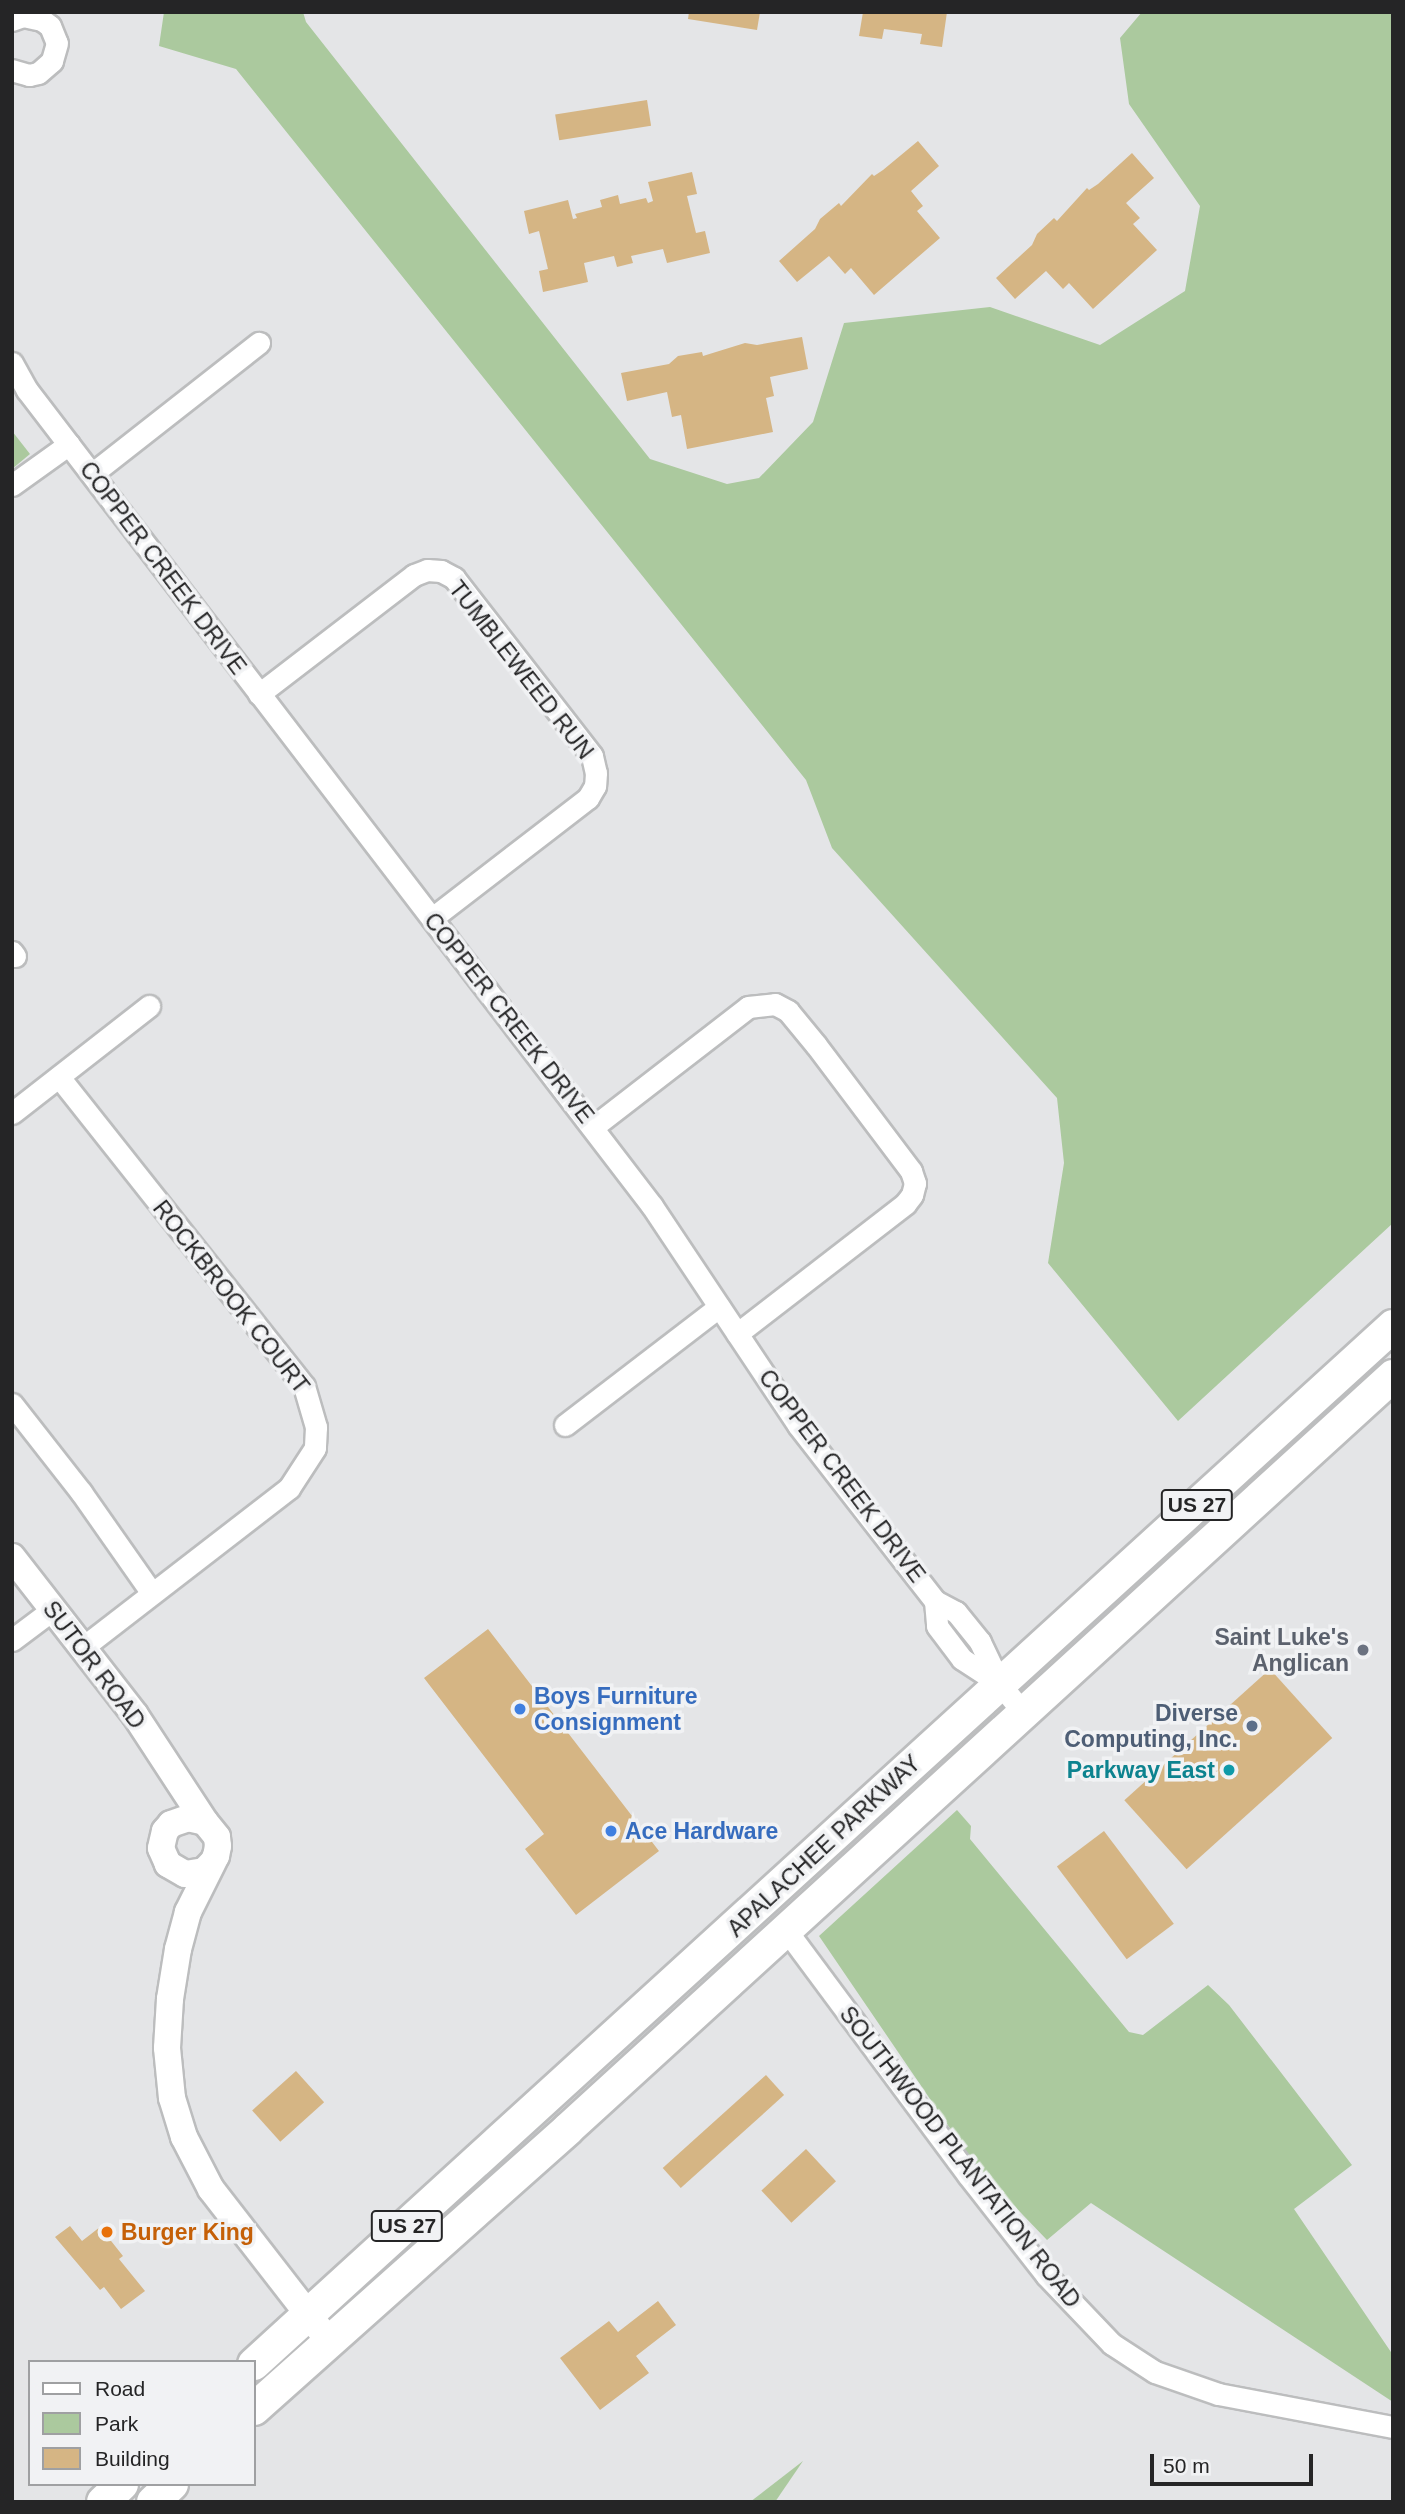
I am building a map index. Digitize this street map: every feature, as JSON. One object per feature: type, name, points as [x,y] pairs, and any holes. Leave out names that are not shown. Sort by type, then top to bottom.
[{"type":"main road","name":"APALACHEE PARKWAY","points":[[256,2362],[1393,1326]]},
{"type":"main road","name":"APALACHEE PARKWAY","points":[[256,2407],[750,1963],[1393,1376]]},
{"type":"main road","points":[[786,1930],[779,1908],[793,1875]]},
{"type":"main road","points":[[750,1963],[760,1929],[754,1910]]},
{"type":"main road","points":[[103,2502],[120,2486]]},
{"type":"main road","points":[[153,2502],[170,2486]]},
{"type":"street","points":[[12,20],[23,16],[42,20],[50,26],[57,43],[52,61],[38,73],[29,75],[12,70]]},
{"type":"street","points":[[93,474],[259,343]]},
{"type":"street","name":"COPPER CREEK DRIVE","points":[[12,363],[27,390],[652,1206],[798,1425],[935,1601],[956,1612],[980,1642],[1000,1684],[1024,1714]]},
{"type":"street","name":"COPPER CREEK DRIVE","points":[[12,485],[69,444]]},
{"type":"street","name":"TUMBLEWEED RUN","points":[[259,694],[414,575],[427,570],[441,571],[454,578],[576,735],[592,756],[596,772],[595,786],[588,798],[432,918]]},
{"type":"street","points":[[593,1127],[748,1007],[775,1004],[788,1011],[809,1036],[911,1171],[915,1183],[912,1195],[905,1203],[737,1334]]},
{"type":"street","points":[[12,1113],[149,1006]]},
{"type":"street","name":"ROCKBROOK COURT","points":[[59,1077],[304,1386],[313,1406],[316,1427],[315,1448],[289,1488],[151,1592],[82,1648]]},
{"type":"street","points":[[565,1425],[719,1307]]},
{"type":"street","points":[[12,1404],[81,1492],[151,1592]]},
{"type":"street","name":"SUTOR ROAD","points":[[12,1557],[135,1715],[205,1822]]},
{"type":"street","points":[[12,1640],[52,1610]]},
{"type":"street","points":[[173,1775],[169,1827],[161,1848],[168,1864],[177,1904],[178,1949]]},
{"type":"street","points":[[169,1827],[188,1818],[205,1822],[217,1837],[218,1846],[188,1912],[178,1949],[170,1999],[167,2048],[172,2098],[184,2137],[216,2197],[329,2341]]},
{"type":"street","points":[[168,1864],[184,1874],[194,1874],[211,1864]]},
{"type":"street","name":"SOUTHWOOD PLANTATION ROAD","points":[[786,1930],[1030,2256],[1070,2303],[1112,2344],[1154,2372],[1219,2394],[1393,2427]]},
{"type":"green space","points":[[164,12],[303,12],[306,22],[650,459],[727,484],[759,478],[813,422],[844,323],[990,307],[1100,345],[1185,291],[1200,206],[1129,104],[1120,38],[1142,12],[1393,12],[1393,1223],[1178,1421],[1048,1263],[1064,1163],[1057,1098],[832,848],[806,780],[236,69],[159,46]]},
{"type":"green space","points":[[12,431],[30,454],[12,469]]},
{"type":"green space","points":[[957,1810],[971,1826],[970,1839],[1129,2032],[1143,2035],[1208,1985],[1229,2005],[1352,2165],[1294,2209],[1393,2355],[1393,2402],[1091,2203],[1047,2240],[975,2165],[819,1936]]},
{"type":"green space","points":[[803,2461],[775,2502],[750,2502]]},
{"type":"building","points":[[689,12],[760,12],[757,30],[688,19]]},
{"type":"building","points":[[863,12],[947,12],[942,47],[920,44],[922,34],[884,29],[882,39],[859,36]]},
{"type":"building","points":[[647,100],[651,126],[559,140],[555,115]]},
{"type":"building","points":[[918,141],[939,166],[911,191],[923,206],[917,211],[940,238],[874,295],[851,268],[845,274],[829,256],[797,282],[779,261],[815,229],[820,219],[839,203],[841,206],[872,174],[874,176],[883,170]]},
{"type":"building","points":[[1132,153],[1154,178],[1126,203],[1140,218],[1133,224],[1157,250],[1093,309],[1069,283],[1063,289],[1046,271],[1015,299],[996,278],[1032,245],[1037,234],[1054,218],[1057,221],[1087,188],[1089,190],[1098,184]]},
{"type":"building","points":[[692,172],[697,194],[687,196],[696,233],[705,231],[710,253],[667,263],[663,249],[631,256],[633,263],[617,267],[614,256],[584,263],[588,282],[543,292],[539,271],[548,269],[539,231],[529,234],[524,211],[568,200],[573,219],[577,218],[575,214],[602,207],[600,200],[618,195],[620,204],[646,198],[648,203],[653,201],[648,182]]},
{"type":"building","points":[[802,337],[808,369],[770,377],[774,396],[766,398],[773,432],[687,449],[681,415],[672,417],[667,392],[627,401],[621,373],[669,364],[678,356],[702,352],[703,356],[745,343],[757,345]]},
{"type":"building","points":[[488,1629],[659,1851],[576,1915],[525,1849],[544,1834],[424,1678]]},
{"type":"building","name":"Parkway East","points":[[1270,1669],[1332,1738],[1187,1869],[1124,1800]]},
{"type":"building","points":[[1104,1831],[1174,1924],[1127,1959],[1057,1867]]},
{"type":"building","points":[[296,2071],[324,2102],[280,2142],[252,2110]]},
{"type":"building","points":[[766,2075],[784,2095],[681,2188],[663,2168]]},
{"type":"building","points":[[806,2149],[836,2181],[791,2223],[761,2191]]},
{"type":"building","points":[[70,2226],[82,2241],[100,2227],[123,2256],[119,2259],[145,2291],[121,2309],[104,2287],[100,2290],[55,2237]]},
{"type":"building","points":[[658,2301],[676,2325],[636,2356],[649,2373],[600,2410],[560,2358],[609,2321],[618,2332]]},
{"type":"place","name":"Saint Luke's Anglican","points":[[1363,1650]]},
{"type":"place","name":"Boys Furniture Consignment","points":[[520,1709]]},
{"type":"place","name":"Diverse Computing, Inc.","points":[[1252,1726]]},
{"type":"place","name":"Parkway East","points":[[1229,1770]]},
{"type":"place","name":"Ace Hardware","points":[[611,1831]]},
{"type":"place","name":"Burger King","points":[[107,2232]]}]
